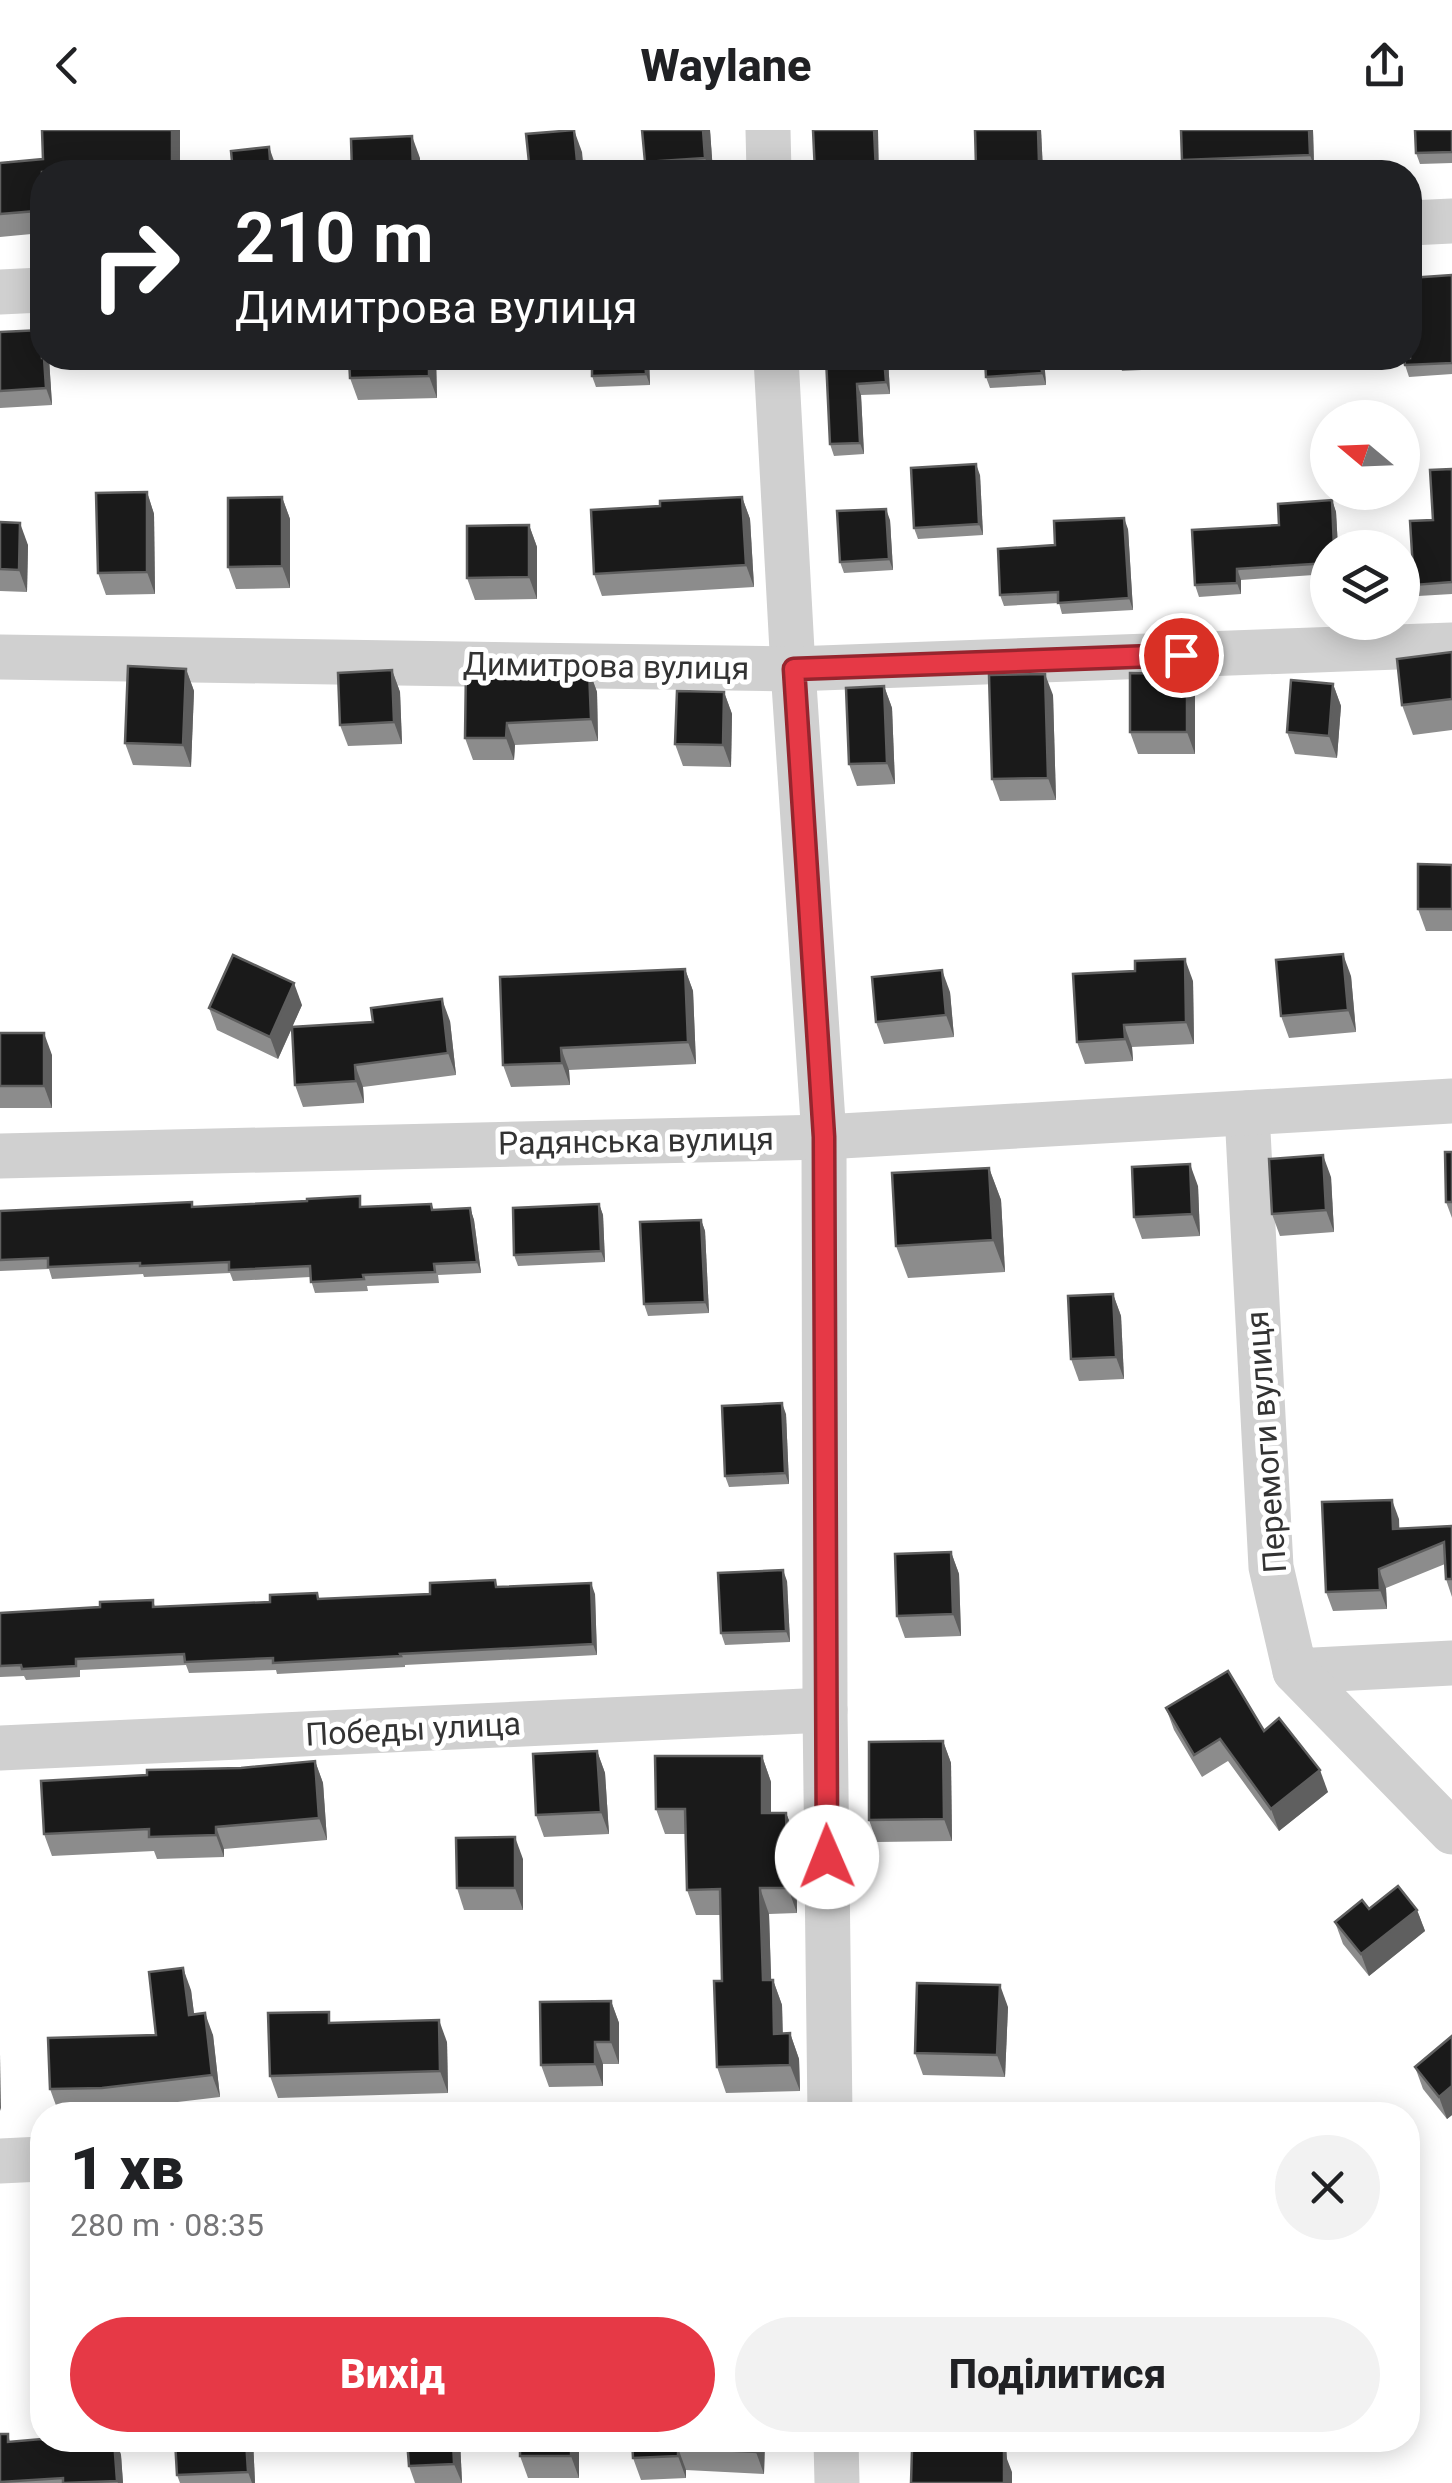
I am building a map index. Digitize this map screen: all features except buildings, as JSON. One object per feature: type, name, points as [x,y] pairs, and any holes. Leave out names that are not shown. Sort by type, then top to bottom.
[{"type":"street","points":[[768,130],[769,160]]},
{"type":"street","points":[[1422,222],[1452,221]]},
{"type":"street","points":[[0,292],[30,291]]},
{"type":"street","points":[[777,370],[824,1137],[830,2102]]},
{"type":"street","name":"Димитрова вулиця","points":[[0,657],[794,669],[1452,646]]},
{"type":"street","name":"Радянська вулиця","points":[[0,1156],[824,1137],[1452,1101]]},
{"type":"street","name":"Перемоги вулиця","points":[[1247,1114],[1270,1567],[1295,1671]]},
{"type":"street","points":[[1295,1671],[1452,1663]]},
{"type":"street","points":[[1295,1671],[1452,1832]]},
{"type":"street","name":"Победы улица","points":[[0,1748],[825,1710]]},
{"type":"street","points":[[0,2160],[30,2159]]},
{"type":"street","points":[[836,2452],[837,2483]]},
{"type":"route","points":[[827,1857],[824,1137],[794,669],[1181,655]]}]
